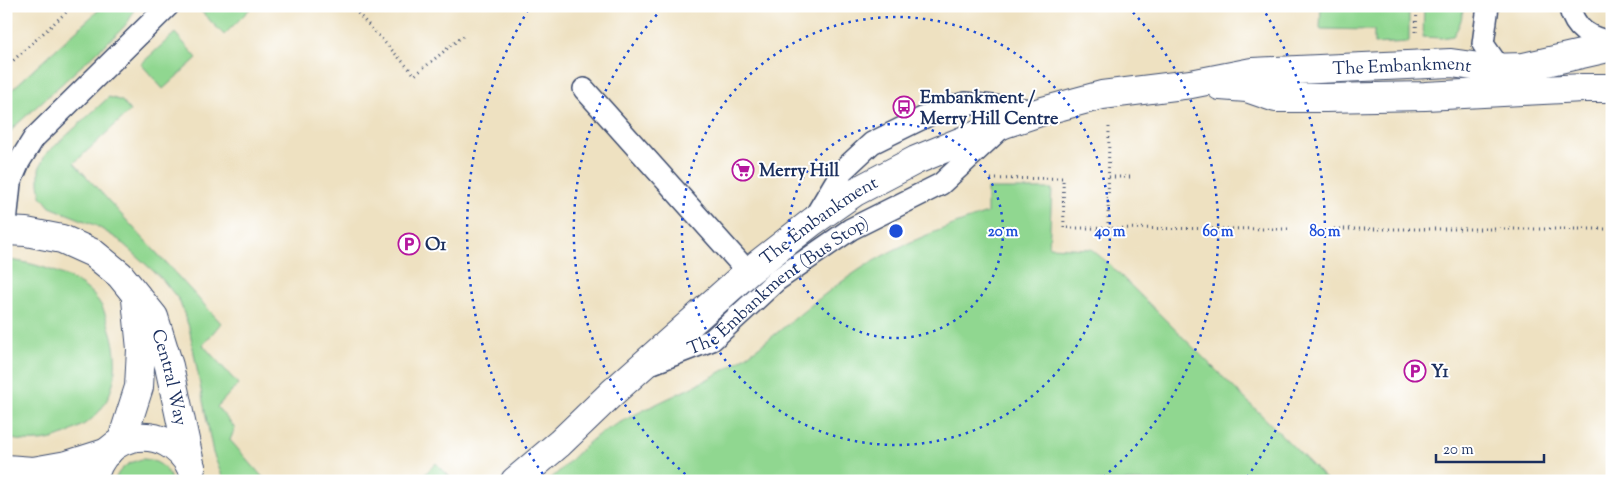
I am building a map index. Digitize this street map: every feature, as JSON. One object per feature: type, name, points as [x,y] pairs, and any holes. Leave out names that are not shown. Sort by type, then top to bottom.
[{"type":"street","name":"The Embankment","points":[[515,481],[560,443],[612,393],[748,272],[812,222],[855,192],[916,160],[1004,124],[1102,95],[1192,84],[1252,72],[1451,63],[1487,68],[1524,66],[1612,47]]},
{"type":"street","name":"The Embankment","points":[[1192,84],[1247,88],[1276,98],[1425,96],[1612,88]]},
{"type":"street","name":"Central Way","points":[[6,231],[26,232],[62,239],[93,252],[120,275],[154,317],[169,366],[192,474]]},
{"type":"street","name":"Central Way","points":[[115,446],[140,387],[142,349],[135,295]]},
{"type":"street","points":[[6,471],[33,471],[67,464],[140,436],[154,437],[174,446],[186,459],[192,474]]},
{"type":"street","points":[[93,481],[95,468],[102,457],[115,446]]},
{"type":"street","points":[[6,471],[31,481]]},
{"type":"lane","points":[[6,223],[10,183],[19,162],[34,138],[168,6]]},
{"type":"lane","points":[[1488,6],[1483,44],[1499,67],[1519,82],[1552,82],[1583,88]]},
{"type":"lane","points":[[1569,6],[1582,31],[1596,39],[1612,42]]},
{"type":"lane","points":[[1451,63],[1483,44]]},
{"type":"lane","points":[[584,89],[748,272]]},
{"type":"lane","name":"The Embankment (Bus Stop)","points":[[812,222],[842,171],[872,143],[937,111],[965,103],[1043,111]]},
{"type":"lane","name":"The Embankment (Bus Stop)","points":[[643,367],[712,340],[778,280],[851,229],[941,184],[1004,124]]},
{"type":"path","points":[[6,68],[73,6]]},
{"type":"path","points":[[350,6],[415,75],[464,35]]},
{"type":"path","points":[[1416,36],[1417,6]]},
{"type":"path","points":[[446,50],[451,55]]},
{"type":"path","points":[[1108,228],[1109,125]]},
{"type":"path","points":[[1109,178],[1130,177]]},
{"type":"path","points":[[985,180],[1063,178],[1064,228],[1290,229]]},
{"type":"path","points":[[1334,229],[1612,230]]},
{"type":"green space","points":[[103,6],[134,6],[131,17],[122,29],[14,127],[6,138],[6,95]]},
{"type":"green space","points":[[198,6],[253,6],[224,35]]},
{"type":"green space","points":[[1321,6],[1409,6],[1409,42],[1374,44],[1374,30],[1320,29]]},
{"type":"green space","points":[[1424,6],[1463,6],[1460,22],[1453,36],[1441,38],[1423,37]]},
{"type":"green space","points":[[175,33],[197,58],[163,89],[141,64]]},
{"type":"green space","points":[[109,97],[122,101],[130,111],[74,163],[221,323],[203,345],[238,384],[217,407],[235,428],[230,440],[266,481],[224,481],[213,453],[189,327],[179,300],[162,279],[119,240],[95,225],[50,207],[41,196],[39,169],[45,155]]},
{"type":"green space","points":[[987,189],[1052,189],[1049,247],[1091,249],[1107,262],[1328,481],[548,481],[598,435],[700,383],[742,359],[834,287],[882,256],[916,240],[987,213]]},
{"type":"green space","points":[[6,260],[42,267],[67,277],[89,290],[102,306],[114,343],[114,377],[108,398],[102,408],[89,421],[58,437],[41,441],[6,438]]},
{"type":"green space","points":[[142,459],[152,460],[161,465],[170,476],[171,481],[115,481],[125,466]]},
{"type":"green space","points":[[436,463],[454,481],[417,481],[420,479]]},
{"type":"place","name":"Embankment / Merry Hill Centre","points":[[904,107]]},
{"type":"place","name":"Merry Hill","points":[[743,170]]},
{"type":"place","name":"O1","points":[[409,244]]},
{"type":"place","name":"Y1","points":[[1415,371]]}]
